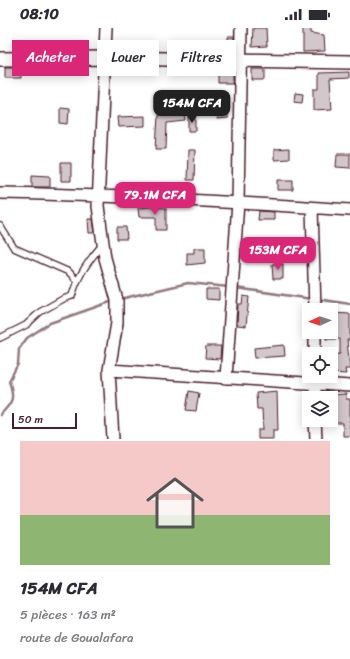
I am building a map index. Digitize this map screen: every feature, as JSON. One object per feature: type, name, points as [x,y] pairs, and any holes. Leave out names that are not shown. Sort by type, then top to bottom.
[{"type":"street","points":[[106,28],[106,40]]},
{"type":"street","points":[[226,378],[238,202],[241,28]]},
{"type":"street","points":[[0,60],[97,58]]},
{"type":"street","points":[[159,60],[241,62],[350,62]]},
{"type":"street","points":[[104,76],[99,194],[105,258],[117,300],[117,323],[109,370],[113,439]]},
{"type":"street","points":[[0,192],[99,194],[350,210]]},
{"type":"street","points":[[312,208],[315,303]]},
{"type":"street","points":[[109,370],[226,378],[302,380]]},
{"type":"street","points":[[332,383],[350,386]]},
{"type":"street","points":[[315,427],[316,439]]},
{"type":"lane","points":[[0,226],[14,248],[68,272],[77,281]]},
{"type":"lane","points":[[0,338],[26,325],[40,312],[63,299],[72,296],[77,281],[91,258],[103,244]]},
{"type":"building","points":[[253,28],[266,28],[267,46],[252,47]]},
{"type":"building","points":[[303,28],[311,28],[311,33],[324,35],[325,51],[303,52]]},
{"type":"building","points":[[228,37],[234,37],[234,40],[228,40]]},
{"type":"building","points":[[5,67],[12,67],[12,76],[21,76],[21,78],[5,78]]},
{"type":"building","points":[[252,69],[265,69],[265,80],[252,80]]},
{"type":"building","points":[[349,72],[349,78],[330,79],[332,109],[314,110],[314,89],[319,89],[319,73]]},
{"type":"building","points":[[218,76],[233,76],[233,83],[218,83]]},
{"type":"building","points":[[295,93],[303,94],[302,102],[294,101]]},
{"type":"building","points":[[60,108],[69,109],[68,124],[60,123]]},
{"type":"building","points":[[217,111],[227,111],[227,119],[217,120]]},
{"type":"building","points":[[185,113],[186,121],[167,123],[166,149],[156,149],[158,115]]},
{"type":"building","points":[[145,116],[145,126],[118,127],[117,117]]},
{"type":"building","points":[[189,117],[196,117],[196,131],[189,131]]},
{"type":"building","points":[[289,149],[289,159],[274,160],[274,150]]},
{"type":"building","points":[[188,150],[195,150],[194,180],[187,180]]},
{"type":"building","points":[[337,154],[350,154],[350,168],[336,167]]},
{"type":"building","points":[[61,163],[71,163],[71,181],[61,181]]},
{"type":"building","points":[[32,175],[50,176],[50,187],[32,187]]},
{"type":"building","points":[[278,180],[293,180],[293,190],[278,190]]},
{"type":"building","points":[[138,208],[166,208],[166,230],[156,230],[156,217],[139,217]]},
{"type":"building","points":[[259,211],[274,212],[274,220],[258,220]]},
{"type":"building","points":[[88,219],[93,219],[95,233],[89,233]]},
{"type":"building","points":[[117,227],[126,227],[127,239],[117,239]]},
{"type":"building","points":[[306,244],[306,252],[295,253],[294,245]]},
{"type":"building","points":[[194,248],[205,248],[205,263],[187,265],[187,253],[194,253]]},
{"type":"building","points":[[272,264],[283,264],[283,279],[273,279]]},
{"type":"building","points":[[206,289],[219,289],[219,300],[206,299]]},
{"type":"building","points":[[243,296],[249,297],[246,326],[237,325],[238,304],[242,304]]},
{"type":"building","points":[[338,313],[350,314],[350,340],[347,340],[350,369],[345,369],[346,374],[338,373],[340,339],[338,339]]},
{"type":"building","points":[[284,345],[285,356],[255,358],[254,348]]},
{"type":"building","points":[[206,346],[221,346],[220,359],[205,358]]},
{"type":"building","points":[[189,391],[199,393],[196,411],[186,410]]},
{"type":"building","points":[[277,391],[278,430],[273,430],[273,439],[258,439],[258,430],[263,430],[262,409],[257,409],[256,393]]},
{"type":"building","points":[[346,394],[346,399],[350,399],[350,436],[343,436],[343,423],[338,423],[338,395]]},
{"type":"waterway","points":[[120,299],[188,283],[229,287]]},
{"type":"waterway","points":[[236,288],[312,299]]},
{"type":"waterway","points":[[317,299],[350,304]]},
{"type":"waterway","points":[[0,415],[8,407],[12,400],[12,392],[9,381],[18,364],[19,349],[27,338],[50,323],[113,301]]}]
